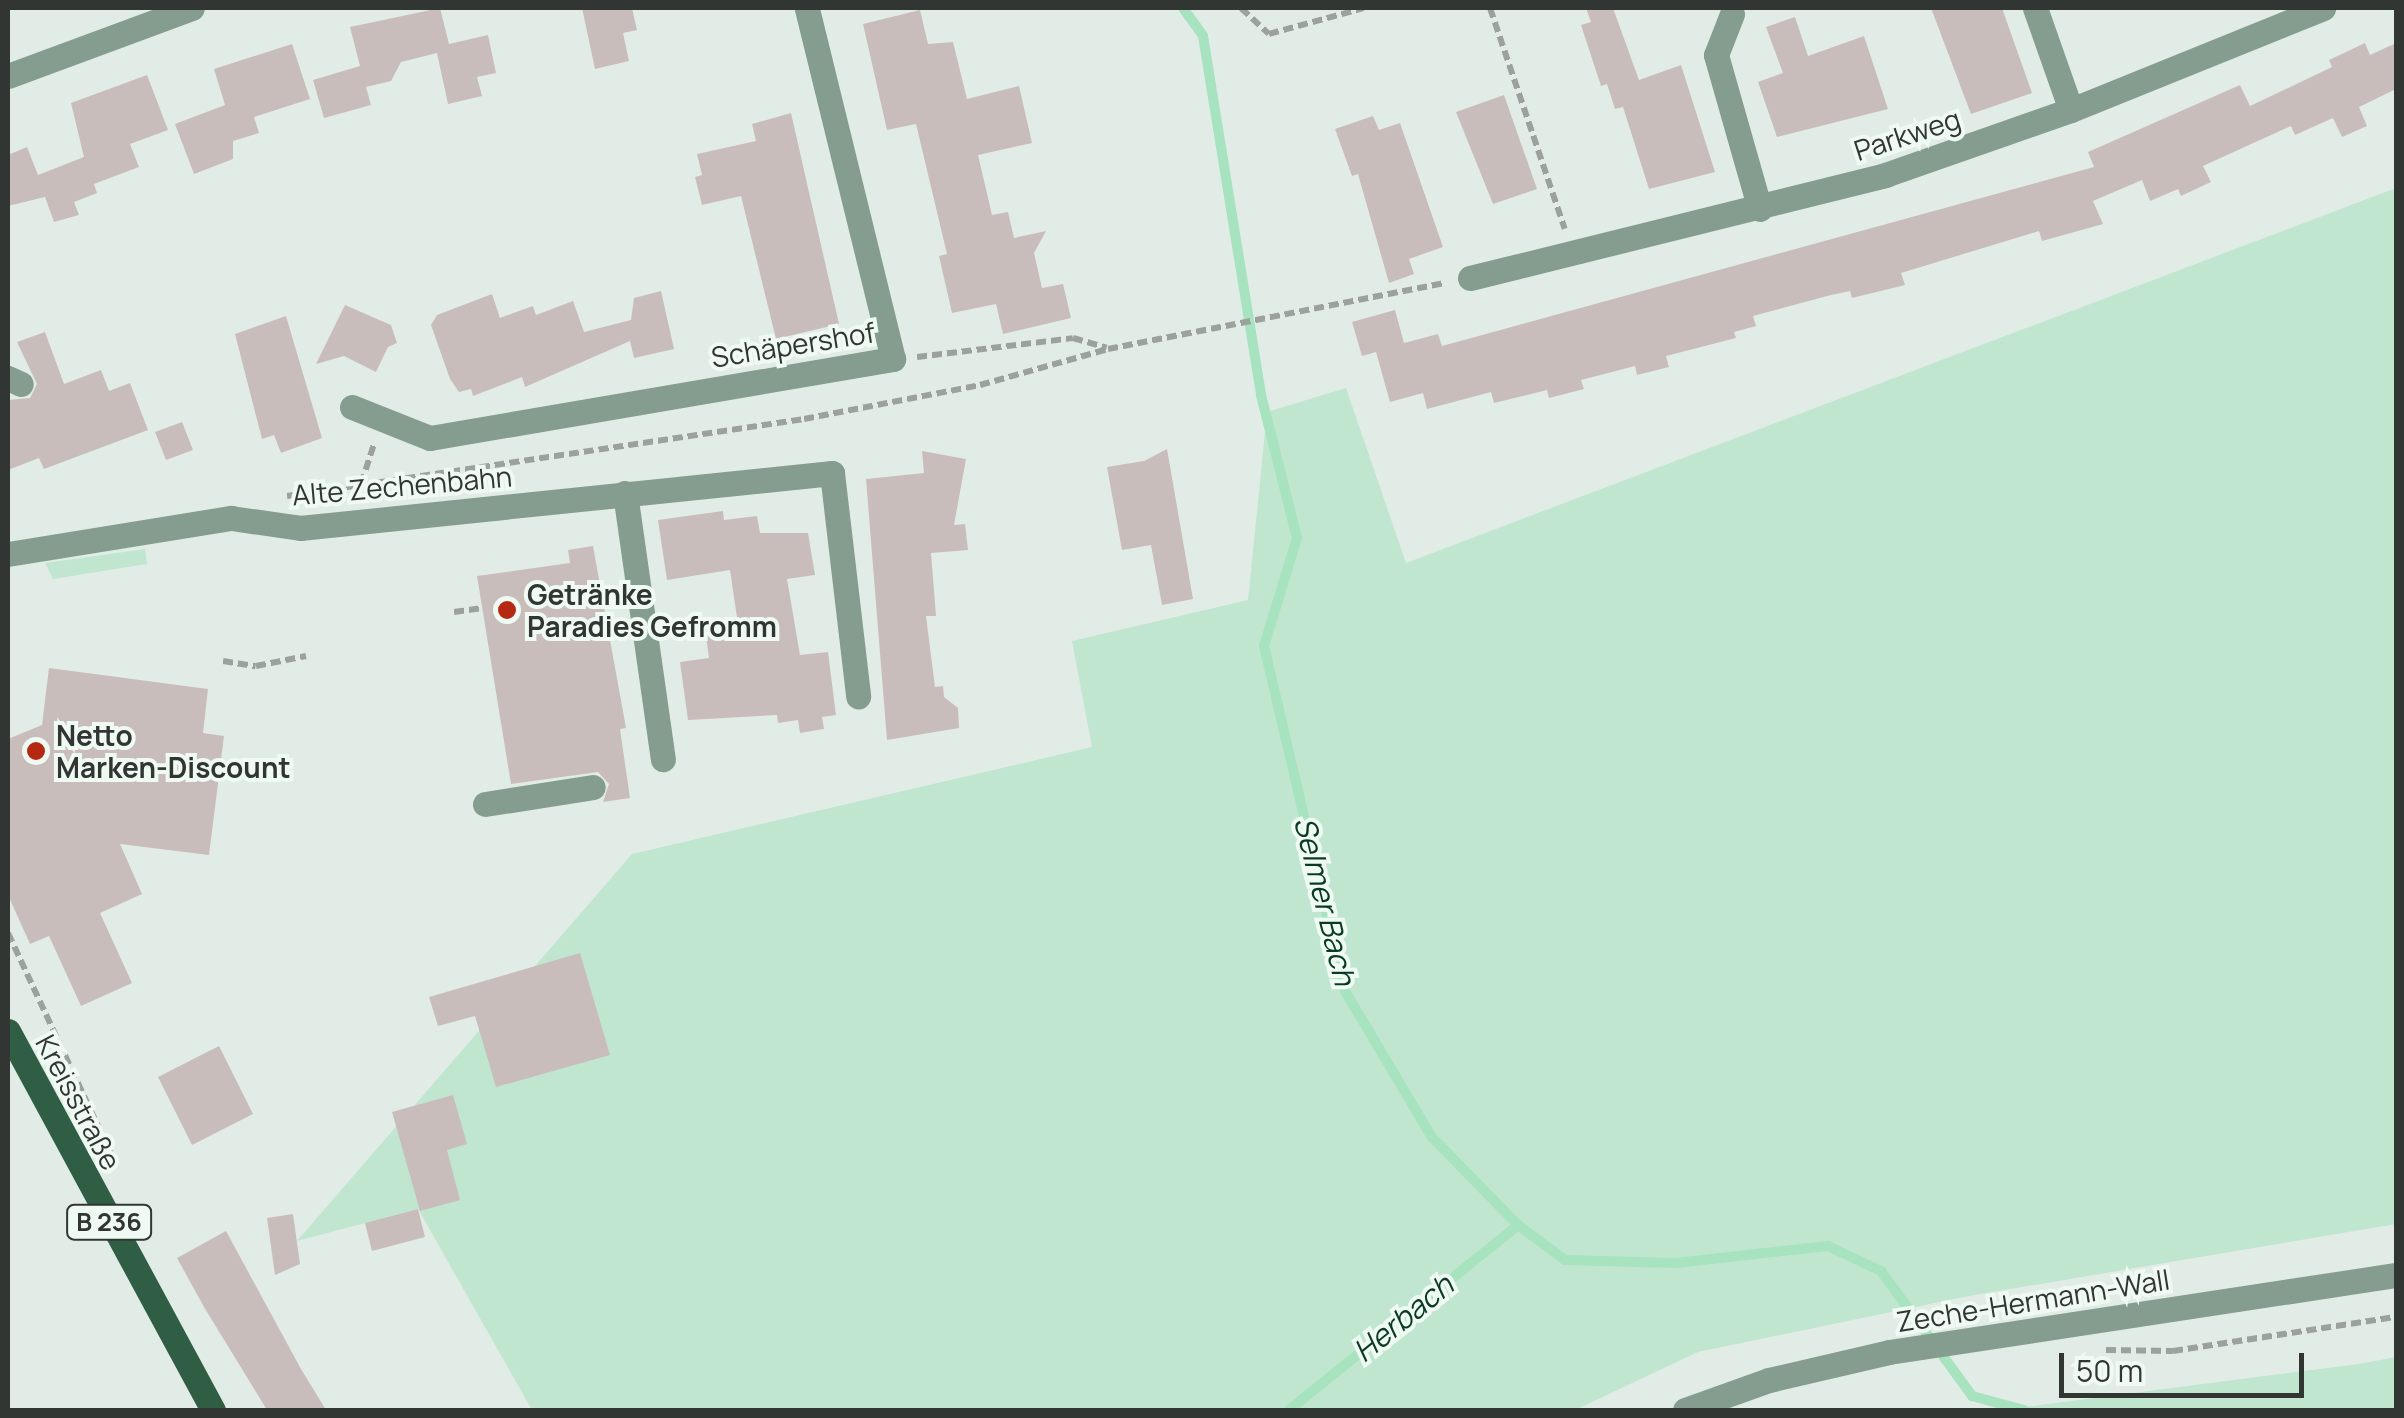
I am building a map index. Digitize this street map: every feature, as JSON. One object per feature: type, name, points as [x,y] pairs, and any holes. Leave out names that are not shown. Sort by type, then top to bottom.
[{"type":"main road","name":"Kreisstraße","points":[[8,1031],[213,1410]]},
{"type":"street","points":[[8,76],[192,8]]},
{"type":"street","name":"Schäpershof","points":[[352,407],[430,438],[893,360],[807,8]]},
{"type":"street","points":[[2035,8],[2071,110]]},
{"type":"street","name":"Parkweg","points":[[1470,278],[1885,175],[2071,110],[2324,8]]},
{"type":"street","points":[[1732,14],[1716,55],[1760,209]]},
{"type":"street","name":"Alte Zechenbahn","points":[[8,554],[231,518],[300,528],[832,474],[858,696]]},
{"type":"street","points":[[625,493],[663,760]]},
{"type":"street","points":[[484,804],[593,788]]},
{"type":"street","name":"Zeche-Hermann-Wall","points":[[1685,1410],[1768,1380],[1889,1352],[2396,1275]]},
{"type":"path","points":[[1241,8],[1269,34],[1364,8]]},
{"type":"path","points":[[1490,8],[1574,254]]},
{"type":"path","points":[[276,501],[804,419],[980,385],[1108,348],[1470,278]]},
{"type":"path","points":[[893,360],[1073,338],[1108,348]]},
{"type":"path","points":[[360,485],[382,419]]},
{"type":"path","points":[[454,612],[481,608]]},
{"type":"path","points":[[223,662],[256,666],[306,656]]},
{"type":"path","points":[[8,933],[78,1082]]},
{"type":"path","points":[[2086,1350],[2173,1351],[2396,1317]]},
{"type":"green space","points":[[2396,188],[2396,1224],[1969,1296],[1698,1352],[1575,1410],[532,1410],[418,1209],[297,1241],[632,854],[1092,747],[1072,641],[1248,600],[1267,412],[1346,388],[1406,563]]},
{"type":"green space","points":[[145,549],[147,564],[53,579],[45,563]]},
{"type":"green space","points":[[2396,1357],[2396,1410],[2000,1410],[2358,1364]]},
{"type":"building","points":[[440,8],[449,44],[488,35],[496,73],[477,77],[482,96],[448,104],[437,53],[401,62],[391,81],[366,87],[371,105],[324,118],[313,80],[360,66],[350,27]]},
{"type":"building","points":[[582,8],[632,8],[637,30],[623,33],[629,61],[595,69]]},
{"type":"building","points":[[1586,8],[1613,8],[1639,80],[1681,65],[1715,172],[1649,189],[1623,107],[1615,109],[1607,84],[1601,86],[1581,25],[1591,22]]},
{"type":"building","points":[[1931,8],[2002,8],[2032,93],[1971,114]]},
{"type":"building","points":[[920,10],[928,44],[953,42],[967,99],[1019,86],[1032,143],[978,155],[992,215],[1008,212],[1014,238],[1046,231],[1034,253],[1042,288],[1063,284],[1071,318],[1003,334],[996,304],[952,313],[939,256],[947,254],[916,124],[887,130],[863,24]]},
{"type":"building","points":[[1795,17],[1808,56],[1864,36],[1888,109],[1777,137],[1758,82],[1783,73],[1766,27]]},
{"type":"building","points":[[2365,43],[2370,55],[2396,43],[2396,89],[2359,107],[2367,126],[2342,137],[2333,118],[2295,135],[2291,126],[2203,166],[2211,182],[2181,196],[2178,189],[2150,201],[2142,180],[2093,201],[2103,224],[2042,241],[2039,231],[1901,273],[1905,285],[1852,298],[1850,291],[1753,316],[1756,326],[1734,332],[1736,338],[1666,356],[1669,367],[1637,375],[1635,366],[1581,380],[1584,389],[1549,398],[1547,390],[1494,403],[1491,392],[1427,409],[1423,393],[1390,402],[1376,352],[1362,356],[1352,322],[1395,310],[1404,343],[1438,334],[1442,346],[2094,167],[2088,152],[2240,85],[2250,106],[2332,67],[2329,60]]},
{"type":"building","points":[[292,44],[310,99],[254,117],[259,133],[233,141],[233,159],[194,174],[175,124],[225,105],[214,69]]},
{"type":"building","points":[[147,75],[168,130],[130,144],[139,167],[94,184],[97,193],[74,202],[79,215],[54,222],[45,197],[8,206],[8,155],[27,147],[38,175],[84,157],[71,103]]},
{"type":"building","points":[[1504,95],[1537,189],[1493,204],[1456,112]]},
{"type":"building","points":[[791,113],[839,324],[776,339],[741,196],[702,205],[695,177],[702,175],[697,154],[756,141],[752,124]]},
{"type":"building","points":[[1373,116],[1379,130],[1400,123],[1443,247],[1409,259],[1414,274],[1389,283],[1358,174],[1352,176],[1335,129]]},
{"type":"building","points":[[661,291],[674,349],[634,358],[630,341],[525,387],[522,377],[473,396],[471,389],[459,392],[450,379],[431,325],[437,315],[492,294],[500,318],[533,306],[536,315],[573,301],[584,332],[631,320],[634,298]]},
{"type":"building","points":[[345,305],[391,325],[397,343],[388,347],[376,372],[344,356],[316,364]]},
{"type":"building","points":[[286,316],[322,438],[281,453],[274,435],[262,439],[235,334]]},
{"type":"building","points":[[45,332],[64,384],[101,370],[109,391],[130,383],[148,430],[44,469],[39,458],[8,470],[8,400],[30,398],[37,384],[17,342]]},
{"type":"building","points":[[182,422],[193,450],[166,460],[155,432]]},
{"type":"building","points":[[1167,449],[1193,599],[1162,605],[1151,545],[1122,550],[1107,467],[1144,461]]},
{"type":"building","points":[[922,451],[966,459],[954,525],[965,524],[968,550],[931,553],[936,616],[926,616],[935,687],[943,686],[944,697],[958,708],[959,728],[887,740],[866,479],[924,473]]},
{"type":"building","points":[[723,511],[724,520],[757,516],[760,533],[808,533],[815,575],[787,579],[800,655],[828,652],[836,715],[822,717],[824,729],[800,733],[798,720],[778,723],[777,715],[688,720],[680,662],[709,658],[706,636],[739,631],[730,570],[667,580],[658,520]]},
{"type":"building","points":[[593,546],[626,728],[620,729],[630,798],[603,802],[609,784],[598,772],[511,784],[477,576],[570,563],[568,550]]},
{"type":"building","points":[[49,668],[208,689],[203,733],[224,736],[209,855],[120,844],[142,894],[100,913],[132,983],[81,1006],[49,936],[30,944],[8,895],[8,739],[42,725]]},
{"type":"building","points":[[580,953],[610,1055],[496,1087],[475,1016],[438,1026],[429,997]]},
{"type":"building","points":[[219,1046],[253,1114],[192,1145],[158,1077]]},
{"type":"building","points":[[453,1095],[467,1144],[447,1150],[460,1200],[420,1211],[392,1112]]},
{"type":"building","points":[[418,1209],[425,1237],[372,1251],[365,1223]]},
{"type":"building","points":[[293,1214],[300,1264],[275,1275],[267,1218]]},
{"type":"building","points":[[226,1231],[326,1410],[267,1410],[204,1307],[177,1258]]},
{"type":"waterway","name":"Selmer Bach","points":[[1183,8],[1203,36],[1261,395],[1297,538],[1264,646],[1345,991],[1431,1136],[1518,1225],[1565,1260],[1676,1263],[1828,1246],[1881,1271],[1972,1396],[2024,1410]]},
{"type":"waterway","name":"Herbach","points":[[1289,1410],[1518,1225]]},
{"type":"place","name":"Getränke Paradies Gefromm","points":[[507,610]]},
{"type":"place","name":"Netto Marken-Discount","points":[[36,751]]}]
